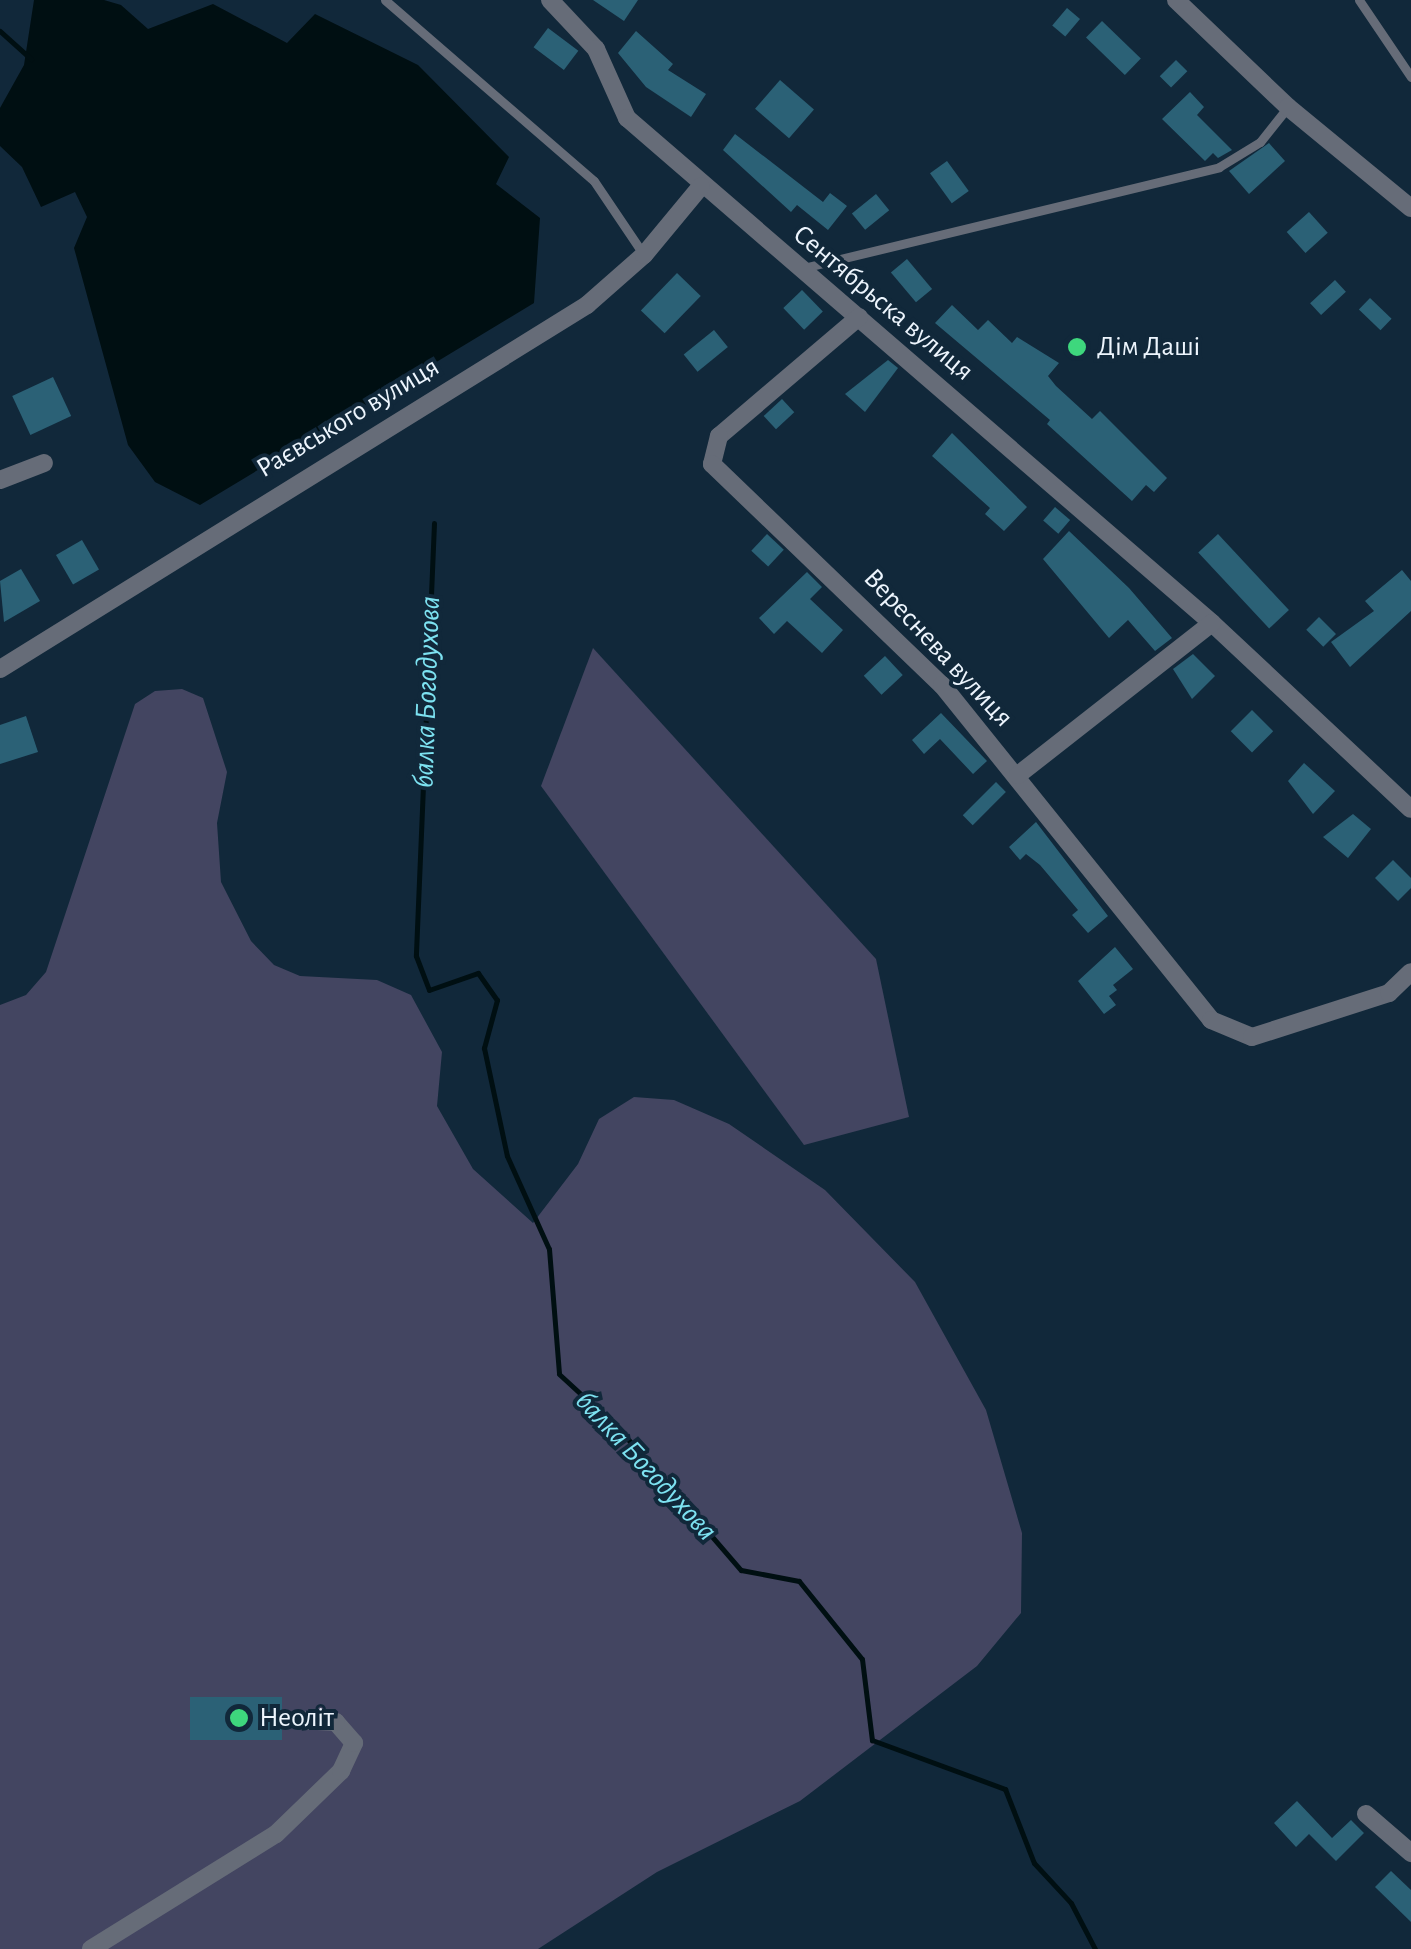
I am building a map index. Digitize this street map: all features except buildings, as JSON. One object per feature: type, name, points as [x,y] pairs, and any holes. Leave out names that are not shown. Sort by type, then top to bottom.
[{"type":"street","name":"Сентябрьска вулиця","points":[[550,0],[596,48],[626,118],[1212,623],[1411,808]]},
{"type":"street","points":[[1176,0],[1288,107],[1411,208]]},
{"type":"street","name":"Раєвського вулиця","points":[[0,669],[587,305],[644,255],[701,186]]},
{"type":"street","name":"Вереснева вулиця","points":[[859,317],[719,436],[712,464],[942,685],[1212,1020],[1252,1037],[1389,993],[1411,972]]},
{"type":"street","points":[[0,480],[44,463]]},
{"type":"street","points":[[1018,775],[1212,623]]},
{"type":"street","points":[[91,1949],[276,1834],[342,1771],[354,1743],[336,1722],[299,1720]]},
{"type":"street","points":[[1366,1814],[1411,1853]]},
{"type":"lane","points":[[385,0],[594,181],[644,255]]},
{"type":"lane","points":[[1359,0],[1411,76]]},
{"type":"lane","points":[[800,268],[1219,167],[1260,142],[1288,107]]},
{"type":"shaded area","points":[[34,0],[104,0],[121,5],[148,29],[213,4],[287,43],[315,14],[418,65],[509,157],[496,184],[540,218],[534,303],[200,505],[155,482],[128,445],[74,248],[87,217],[75,192],[41,207],[22,167],[0,146],[0,108],[24,65]]},
{"type":"shaded area","points":[[593,648],[876,959],[909,1117],[804,1145],[541,786]]},
{"type":"shaded area","points":[[182,689],[203,698],[227,772],[217,823],[221,882],[251,941],[274,965],[300,976],[377,980],[411,995],[442,1052],[437,1106],[473,1169],[533,1223],[578,1164],[599,1119],[634,1097],[674,1100],[729,1124],[825,1190],[915,1282],[986,1410],[1022,1533],[1021,1613],[977,1666],[800,1801],[657,1872],[538,1949],[0,1949],[0,1005],[26,995],[46,972],[135,704],[155,691]]},
{"type":"waterway","name":"балка Богодухова","points":[[0,31],[31,59]]},
{"type":"waterway","name":"балка Богодухова","points":[[434,523],[416,956],[429,990],[478,973],[497,1000],[484,1048],[507,1156],[549,1249],[559,1374],[620,1430],[741,1570],[799,1581],[862,1659],[872,1740],[1005,1789],[1034,1863],[1071,1903],[1095,1949]]},
{"type":"place","name":"Дім Даші","points":[[1077,347]]},
{"type":"place","name":"Неоліт","points":[[239,1718]]}]
